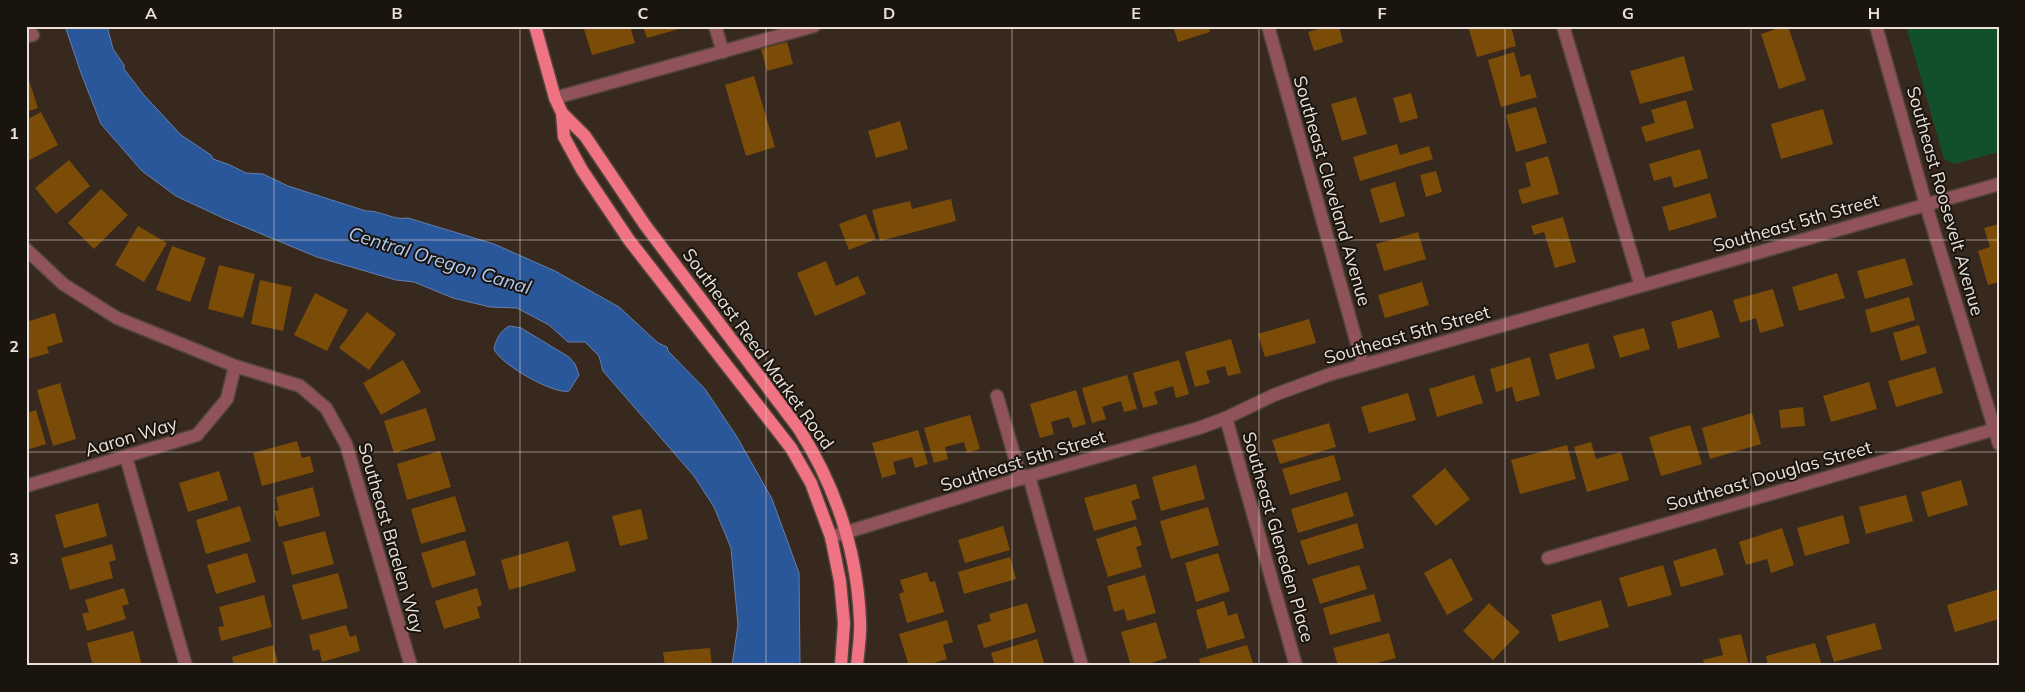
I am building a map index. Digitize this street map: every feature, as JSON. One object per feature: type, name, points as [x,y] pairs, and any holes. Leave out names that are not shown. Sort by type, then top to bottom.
[{"type":"main road","name":"Southeast Reed Market Road","points":[[535,26],[555,98],[562,113],[584,136],[645,225],[799,429],[818,458],[847,532],[856,574],[860,621],[857,666]]},
{"type":"main road","name":"Southeast Reed Market Road","points":[[562,113],[564,137],[582,170],[629,240],[790,448],[811,482],[831,537],[840,581],[844,623],[841,666]]},
{"type":"street","points":[[715,26],[723,52]]},
{"type":"street","points":[[555,98],[814,26]]},
{"type":"street","name":"Southeast Cleveland Avenue","points":[[1268,26],[1363,365]]},
{"type":"street","points":[[1563,26],[1641,286]]},
{"type":"street","name":"Southeast Roosevelt Avenue","points":[[1876,26],[1926,204],[1997,429],[1999,444]]},
{"type":"street","name":"Southeast 5th Street","points":[[831,537],[1198,428],[1328,375],[1999,184]]},
{"type":"street","name":"Southeast Braelen Way","points":[[26,249],[64,284],[117,318],[235,366],[300,386],[326,408],[346,444],[410,666]]},
{"type":"street","name":"Aaron Way","points":[[26,486],[197,435],[227,399],[235,366]]},
{"type":"street","points":[[996,396],[1025,478],[1082,666]]},
{"type":"street","name":"Southeast Gleneden Place","points":[[1226,418],[1296,666]]},
{"type":"street","name":"Southeast Douglas Street","points":[[1548,558],[1997,429]]},
{"type":"street","points":[[126,457],[186,666]]},
{"type":"green space","points":[[1906,26],[1999,26],[1999,152],[1954,164],[1944,159]]},
{"type":"water","name":"Central Oregon Canal","points":[[65,26],[107,26],[113,49],[124,65],[124,69],[143,94],[181,135],[211,155],[213,159],[246,173],[263,174],[288,186],[366,211],[403,219],[408,218],[494,244],[555,271],[619,307],[658,343],[667,347],[668,351],[705,389],[737,437],[772,499],[799,573],[800,666],[732,666],[738,625],[731,548],[714,507],[694,476],[603,371],[599,356],[585,342],[568,342],[549,325],[517,308],[490,307],[453,298],[414,282],[396,280],[317,257],[223,218],[176,196],[142,171],[101,124]]},
{"type":"water","points":[[510,326],[521,328],[569,357],[575,364],[579,375],[569,391],[552,388],[528,377],[498,355],[494,349],[496,342],[501,332]]},
{"type":"building","points":[[583,26],[630,26],[635,43],[592,55]]},
{"type":"building","points":[[643,26],[686,26],[686,27],[647,38]]},
{"type":"building","points":[[1173,26],[1208,26],[1210,32],[1178,42]]},
{"type":"building","points":[[1329,26],[1339,26],[1343,42],[1314,51],[1308,32]]},
{"type":"building","points":[[1468,26],[1511,26],[1516,46],[1477,57]]},
{"type":"building","points":[[1788,26],[1806,80],[1779,89],[1761,34]]},
{"type":"building","points":[[787,42],[793,64],[767,71],[761,49]]},
{"type":"building","points":[[1514,52],[1521,77],[1530,74],[1537,97],[1501,107],[1488,60]]},
{"type":"building","points":[[1684,56],[1693,90],[1640,104],[1630,71]]},
{"type":"building","points":[[26,71],[38,108],[26,112]]},
{"type":"building","points":[[754,76],[775,147],[746,156],[725,85]]},
{"type":"building","points":[[1411,93],[1418,118],[1400,123],[1393,98]]},
{"type":"building","points":[[1356,97],[1367,134],[1342,141],[1331,104]]},
{"type":"building","points":[[1686,100],[1694,128],[1646,142],[1641,127],[1655,123],[1651,110]]},
{"type":"building","points":[[1536,107],[1547,143],[1516,152],[1506,115]]},
{"type":"building","points":[[1823,109],[1833,144],[1781,159],[1771,124]]},
{"type":"building","points":[[41,112],[58,145],[26,162],[26,120]]},
{"type":"building","points":[[900,121],[908,149],[876,158],[868,131]]},
{"type":"building","points":[[1397,144],[1400,155],[1429,146],[1433,159],[1360,181],[1353,157]]},
{"type":"building","points":[[1700,149],[1708,178],[1674,188],[1671,176],[1654,181],[1649,164]]},
{"type":"building","points":[[1548,156],[1559,194],[1522,204],[1518,190],[1531,186],[1525,163]]},
{"type":"building","points":[[69,160],[90,186],[56,214],[35,188]]},
{"type":"building","points":[[1436,171],[1442,192],[1426,197],[1420,175]]},
{"type":"building","points":[[1395,182],[1405,216],[1380,223],[1370,189]]},
{"type":"building","points":[[101,189],[128,215],[94,249],[68,223]]},
{"type":"building","points":[[1710,193],[1717,217],[1669,231],[1662,207]]},
{"type":"building","points":[[951,199],[956,221],[880,241],[872,210],[910,201],[912,209]]},
{"type":"building","points":[[866,214],[876,239],[849,250],[839,224]]},
{"type":"building","points":[[1563,217],[1576,262],[1555,268],[1544,232],[1534,235],[1531,226]]},
{"type":"building","points":[[1999,224],[1999,282],[1988,285],[1978,251],[1990,247],[1984,228]]},
{"type":"building","points":[[138,226],[167,243],[144,282],[115,265]]},
{"type":"building","points":[[1418,232],[1426,259],[1384,271],[1376,244]]},
{"type":"building","points":[[172,246],[206,258],[190,302],[156,290]]},
{"type":"building","points":[[1905,258],[1913,285],[1865,299],[1857,271]]},
{"type":"building","points":[[826,261],[836,286],[858,276],[866,294],[815,316],[797,273]]},
{"type":"building","points":[[219,265],[255,274],[243,318],[208,309]]},
{"type":"building","points":[[1837,273],[1845,298],[1799,311],[1792,287]]},
{"type":"building","points":[[260,280],[292,287],[283,331],[251,324]]},
{"type":"building","points":[[1422,282],[1429,305],[1385,318],[1378,295]]},
{"type":"building","points":[[1773,289],[1784,326],[1760,333],[1756,318],[1740,323],[1733,300]]},
{"type":"building","points":[[315,293],[348,310],[327,351],[294,335]]},
{"type":"building","points":[[1909,297],[1915,320],[1871,333],[1865,310]]},
{"type":"building","points":[[1712,310],[1720,337],[1678,349],[1671,322]]},
{"type":"building","points":[[367,312],[396,334],[369,370],[339,348]]},
{"type":"building","points":[[55,313],[63,342],[47,347],[49,353],[28,359],[26,352],[26,322]]},
{"type":"building","points":[[1309,319],[1316,343],[1265,357],[1258,334]]},
{"type":"building","points":[[1919,325],[1927,353],[1901,361],[1893,333]]},
{"type":"building","points":[[1644,328],[1650,349],[1620,358],[1613,336]]},
{"type":"building","points":[[1231,339],[1241,373],[1228,376],[1225,366],[1206,371],[1210,383],[1195,387],[1185,352]]},
{"type":"building","points":[[1588,343],[1595,368],[1556,380],[1549,354]]},
{"type":"building","points":[[1530,357],[1540,395],[1516,402],[1512,387],[1496,392],[1490,369]]},
{"type":"building","points":[[403,360],[421,392],[381,415],[363,383]]},
{"type":"building","points":[[1179,360],[1189,394],[1176,398],[1173,386],[1154,392],[1158,404],[1143,408],[1133,373]]},
{"type":"building","points":[[1935,367],[1943,393],[1896,407],[1888,381]]},
{"type":"building","points":[[1127,375],[1137,409],[1124,412],[1121,401],[1102,407],[1106,419],[1092,423],[1082,388]]},
{"type":"building","points":[[1474,375],[1483,403],[1437,417],[1429,389]]},
{"type":"building","points":[[1869,382],[1877,409],[1831,422],[1823,396]]},
{"type":"building","points":[[60,383],[76,439],[53,446],[37,390]]},
{"type":"building","points":[[1076,390],[1086,424],[1073,428],[1069,417],[1051,422],[1054,434],[1040,438],[1030,404]]},
{"type":"building","points":[[1408,393],[1416,420],[1369,433],[1361,407]]},
{"type":"building","points":[[1803,407],[1805,426],[1781,428],[1779,410]]},
{"type":"building","points":[[426,408],[436,440],[394,453],[384,421]]},
{"type":"building","points":[[36,410],[46,444],[26,450],[26,413]]},
{"type":"building","points":[[1752,413],[1761,444],[1710,459],[1702,428]]},
{"type":"building","points":[[970,415],[980,449],[967,453],[964,442],[945,447],[948,459],[934,463],[924,428]]},
{"type":"building","points":[[1329,423],[1336,447],[1280,464],[1272,440]]},
{"type":"building","points":[[1690,425],[1702,464],[1661,476],[1649,437]]},
{"type":"building","points":[[918,430],[928,464],[915,468],[912,457],[893,462],[896,474],[882,478],[872,443]]},
{"type":"building","points":[[297,441],[302,458],[310,456],[314,472],[262,486],[253,453]]},
{"type":"building","points":[[1591,442],[1596,459],[1621,452],[1629,480],[1587,492],[1574,447]]},
{"type":"building","points":[[1567,445],[1576,479],[1520,494],[1511,460]]},
{"type":"building","points":[[440,451],[451,487],[407,500],[397,464]]},
{"type":"building","points":[[1334,455],[1341,480],[1290,495],[1282,469]]},
{"type":"building","points":[[1196,465],[1205,499],[1161,511],[1152,477]]},
{"type":"building","points":[[1445,468],[1470,499],[1436,526],[1412,496]]},
{"type":"building","points":[[219,471],[228,500],[188,512],[179,483]]},
{"type":"building","points":[[1961,480],[1968,505],[1928,517],[1921,492]]},
{"type":"building","points":[[1136,484],[1140,498],[1131,501],[1137,519],[1094,531],[1084,498]]},
{"type":"building","points":[[313,487],[320,516],[279,527],[274,511],[279,510],[276,497]]},
{"type":"building","points":[[1347,492],[1354,516],[1298,533],[1291,509]]},
{"type":"building","points":[[1906,495],[1913,521],[1866,534],[1859,507]]},
{"type":"building","points":[[455,496],[466,531],[421,544],[411,509]]},
{"type":"building","points":[[98,503],[107,536],[64,548],[55,515]]},
{"type":"building","points":[[240,506],[251,541],[206,554],[196,520]]},
{"type":"building","points":[[1208,507],[1219,545],[1171,559],[1160,521]]},
{"type":"building","points":[[641,509],[648,539],[620,546],[612,516]]},
{"type":"building","points":[[1843,515],[1850,543],[1805,556],[1797,528]]},
{"type":"building","points":[[1357,523],[1364,548],[1308,565],[1300,541]]},
{"type":"building","points":[[1003,526],[1010,550],[965,563],[958,540]]},
{"type":"building","points":[[1136,526],[1142,545],[1136,547],[1142,567],[1108,577],[1096,539]]},
{"type":"building","points":[[1782,528],[1794,565],[1771,573],[1767,559],[1746,565],[1739,542]]},
{"type":"building","points":[[325,531],[334,564],[292,575],[283,542]]},
{"type":"building","points":[[465,540],[476,575],[432,588],[421,553]]},
{"type":"building","points":[[568,541],[576,571],[509,590],[501,560]]},
{"type":"building","points":[[112,544],[116,560],[109,562],[113,578],[70,590],[61,558]]},
{"type":"building","points":[[1716,548],[1724,575],[1681,587],[1673,561]]},
{"type":"building","points":[[247,553],[256,582],[216,594],[207,565]]},
{"type":"building","points":[[1218,553],[1230,591],[1196,602],[1185,563]]},
{"type":"building","points":[[1010,557],[1016,579],[964,594],[958,572]]},
{"type":"building","points":[[1451,558],[1473,600],[1447,615],[1424,573]]},
{"type":"building","points":[[1359,565],[1367,589],[1320,604],[1312,579]]},
{"type":"building","points":[[1663,565],[1672,595],[1628,607],[1619,578]]},
{"type":"building","points":[[927,572],[930,582],[935,581],[944,612],[907,623],[899,594],[904,592],[900,580]]},
{"type":"building","points":[[338,573],[348,608],[302,620],[292,585]]},
{"type":"building","points":[[1145,575],[1156,613],[1127,621],[1124,609],[1114,612],[1107,586]]},
{"type":"building","points":[[124,588],[129,604],[122,606],[126,619],[87,631],[82,614],[89,612],[85,600]]},
{"type":"building","points":[[477,588],[482,605],[477,607],[480,618],[444,629],[435,601]]},
{"type":"building","points":[[1999,589],[1999,619],[1955,632],[1947,605]]},
{"type":"building","points":[[1374,594],[1381,621],[1330,635],[1323,608]]},
{"type":"building","points":[[264,595],[272,627],[221,641],[218,627],[224,626],[219,607]]},
{"type":"building","points":[[1601,600],[1609,627],[1559,642],[1551,615]]},
{"type":"building","points":[[1224,601],[1228,616],[1237,613],[1245,638],[1207,649],[1196,610]]},
{"type":"building","points":[[1027,603],[1036,632],[984,648],[977,625],[991,621],[989,614]]},
{"type":"building","points":[[1489,603],[1520,632],[1493,660],[1463,631]]},
{"type":"building","points":[[947,620],[953,642],[943,645],[947,659],[925,666],[909,666],[899,634]]},
{"type":"building","points":[[1156,622],[1167,658],[1142,666],[1131,666],[1121,632]]},
{"type":"building","points":[[1875,623],[1882,649],[1834,662],[1826,636]]},
{"type":"building","points":[[346,625],[350,637],[356,635],[360,651],[322,662],[319,649],[313,651],[309,635]]},
{"type":"building","points":[[133,631],[142,666],[93,666],[87,643]]},
{"type":"building","points":[[1389,633],[1396,658],[1366,666],[1338,666],[1333,648]]},
{"type":"building","points":[[1741,634],[1749,666],[1705,666],[1703,660],[1723,655],[1719,639]]},
{"type":"building","points":[[1037,639],[1045,666],[995,666],[991,653]]},
{"type":"building","points":[[1815,643],[1822,666],[1768,666],[1766,656]]},
{"type":"building","points":[[273,645],[278,662],[273,664],[273,666],[234,666],[232,657]]},
{"type":"building","points":[[1247,645],[1254,666],[1201,666],[1199,659]]},
{"type":"building","points":[[710,648],[712,666],[665,666],[663,652]]}]
